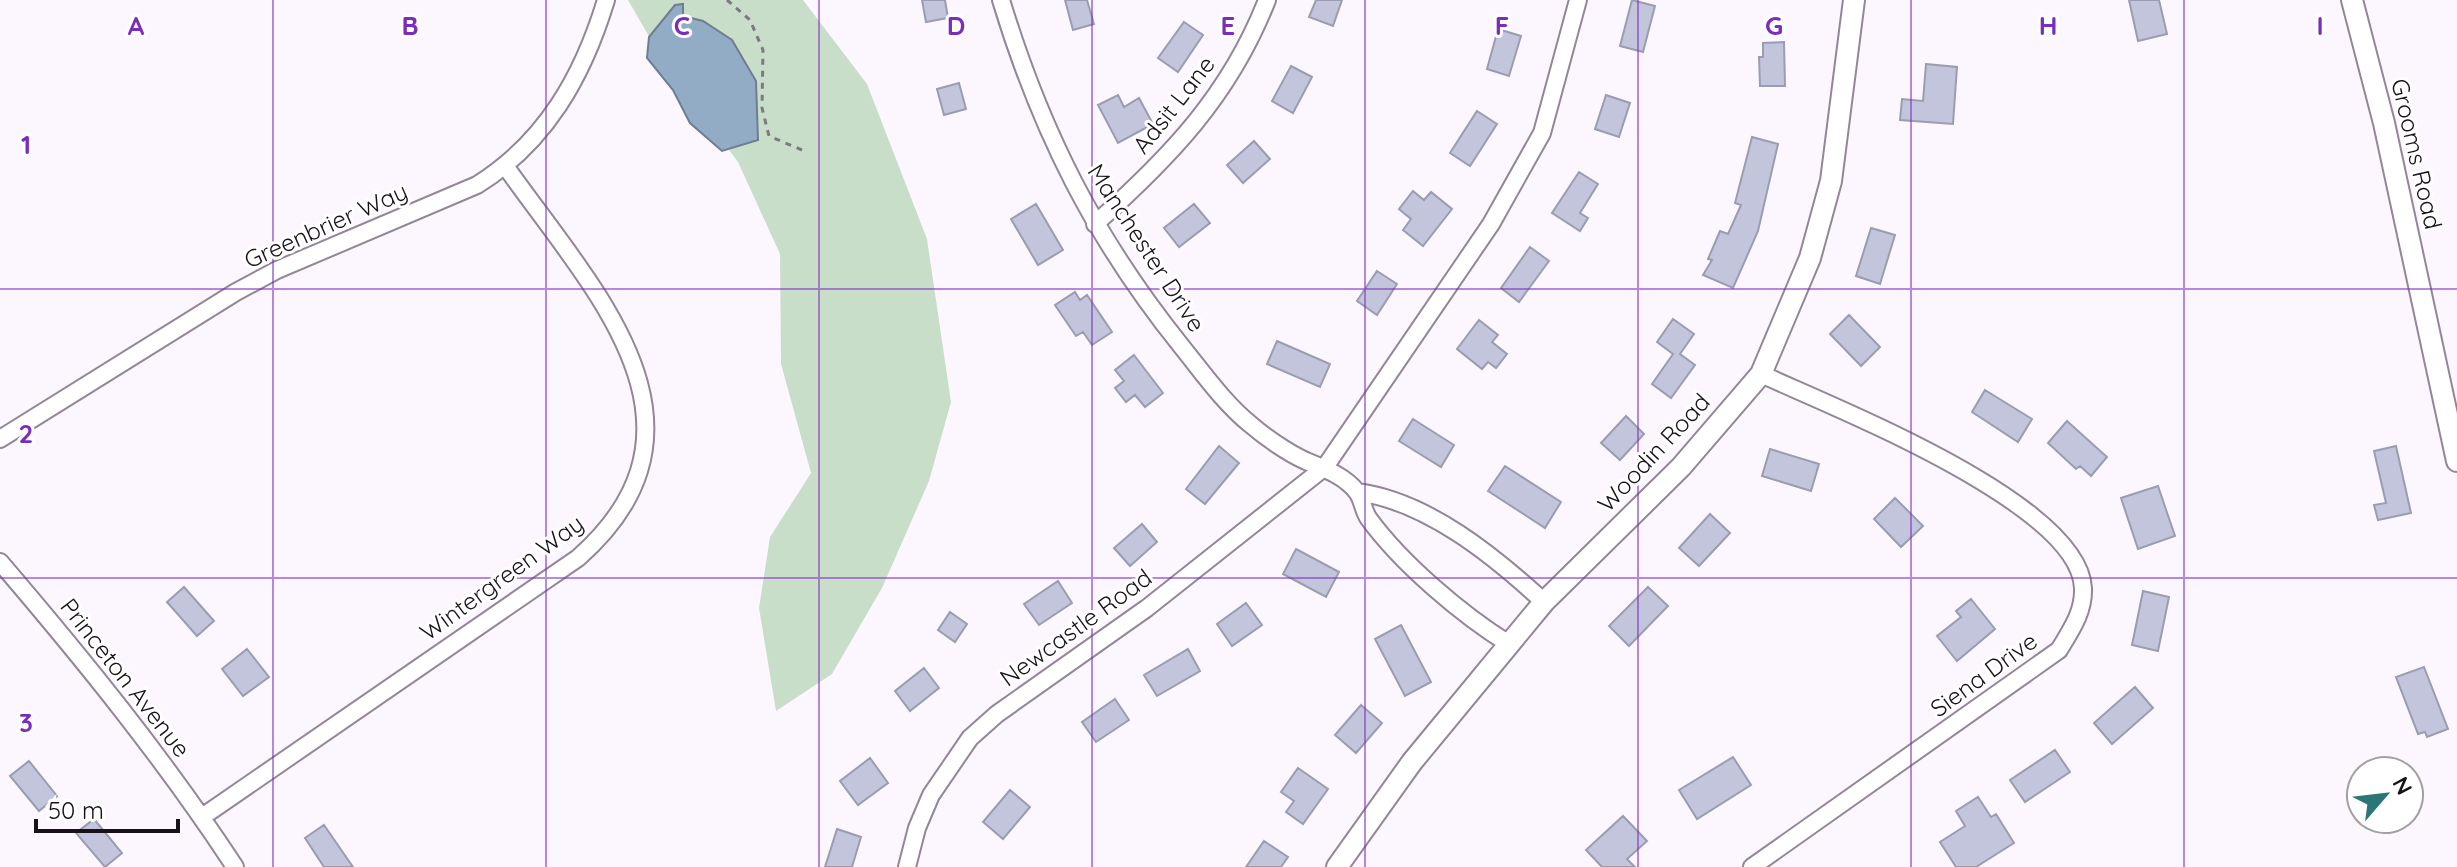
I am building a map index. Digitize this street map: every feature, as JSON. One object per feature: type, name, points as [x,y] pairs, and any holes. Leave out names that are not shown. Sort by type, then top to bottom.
[{"type":"street","name":"Greenbrier Way","points":[[0,439],[250,284],[477,185],[506,167],[564,102],[585,60],[606,0]]},
{"type":"street","name":"Manchester Drive","points":[[1001,0],[1024,76],[1054,149],[1095,224],[1151,310],[1212,385],[1250,424],[1305,460],[1325,467],[1357,492],[1367,517],[1383,535],[1469,620],[1509,644]]},
{"type":"street","name":"Adsit Lane","points":[[1095,224],[1156,169],[1208,107],[1249,46],[1267,0]]},
{"type":"street","points":[[1325,467],[1491,224],[1542,133],[1574,27],[1578,0]]},
{"type":"street","name":"Woodin Road","points":[[1337,867],[1412,762],[1544,602],[1681,467],[1761,374],[1810,258],[1831,181],[1854,0]]},
{"type":"street","name":"Grooms Road","points":[[2352,0],[2384,123],[2457,461]]},
{"type":"street","name":"Wintergreen Way","points":[[202,817],[578,558],[608,530],[636,483],[644,450],[646,418],[633,356],[612,318],[506,167]]},
{"type":"street","name":"Siena Drive","points":[[1752,867],[2059,650],[2078,619],[2083,585],[2076,566],[2055,536],[1997,490],[1947,461],[1761,374]]},
{"type":"street","name":"Newcastle Road","points":[[907,867],[917,828],[931,795],[970,738],[997,714],[1147,608],[1325,467]]},
{"type":"street","name":"Manchester Drive","points":[[1357,492],[1385,495],[1455,534],[1512,572],[1544,602]]},
{"type":"street","name":"Princeton Avenue","points":[[0,562],[65,638],[202,817],[235,867]]},
{"type":"path","points":[[727,0],[750,20],[763,50],[762,108],[769,136],[802,150]]},
{"type":"green space","points":[[628,0],[803,0],[867,84],[927,239],[951,402],[929,481],[882,588],[832,674],[776,711],[759,608],[770,537],[811,473],[781,364],[780,254],[738,162],[658,52]]},
{"type":"water","points":[[683,4],[683,16],[703,21],[732,40],[756,81],[758,140],[722,151],[690,123],[673,90],[647,58],[649,37],[675,5]]},
{"type":"building","points":[[922,0],[945,0],[948,18],[926,22]]},
{"type":"building","points":[[1065,0],[1087,0],[1094,24],[1073,30]]},
{"type":"building","points":[[1316,0],[1342,0],[1333,26],[1309,17]]},
{"type":"building","points":[[1632,0],[1655,6],[1643,52],[1620,46]]},
{"type":"building","points":[[2129,0],[2159,0],[2167,34],[2138,41]]},
{"type":"building","points":[[1184,22],[1203,35],[1178,72],[1158,58]]},
{"type":"building","points":[[1498,29],[1521,36],[1509,76],[1487,69]]},
{"type":"building","points":[[1784,42],[1785,86],[1760,86],[1759,57],[1763,57],[1763,43]]},
{"type":"building","points":[[1926,64],[1957,67],[1953,124],[1900,120],[1902,99],[1923,101]]},
{"type":"building","points":[[1291,66],[1312,77],[1293,113],[1272,101]]},
{"type":"building","points":[[959,83],[966,109],[944,115],[937,89]]},
{"type":"building","points":[[1118,95],[1124,107],[1139,98],[1153,124],[1118,143],[1098,105]]},
{"type":"building","points":[[1606,95],[1630,103],[1619,137],[1595,129]]},
{"type":"building","points":[[1477,111],[1497,124],[1470,166],[1450,153]]},
{"type":"building","points":[[1752,137],[1778,144],[1758,231],[1733,288],[1703,275],[1712,260],[1708,259],[1720,231],[1728,234],[1741,205],[1735,203]]},
{"type":"building","points":[[1254,141],[1270,159],[1243,183],[1227,165]]},
{"type":"building","points":[[1579,172],[1598,184],[1580,213],[1588,218],[1580,231],[1552,213]]},
{"type":"building","points":[[1413,191],[1424,200],[1431,192],[1452,209],[1423,246],[1403,230],[1411,219],[1399,209]]},
{"type":"building","points":[[1036,204],[1063,250],[1038,265],[1011,219]]},
{"type":"building","points":[[1194,204],[1210,223],[1179,247],[1164,228]]},
{"type":"building","points":[[1871,228],[1895,235],[1880,284],[1856,276]]},
{"type":"building","points":[[1530,247],[1549,261],[1519,302],[1501,288]]},
{"type":"building","points":[[1377,271],[1397,284],[1377,315],[1357,301]]},
{"type":"building","points":[[1075,292],[1080,300],[1087,295],[1112,332],[1092,345],[1083,332],[1076,336],[1055,305]]},
{"type":"building","points":[[1849,315],[1880,347],[1861,366],[1830,334]]},
{"type":"building","points":[[1673,319],[1694,334],[1680,354],[1695,365],[1671,398],[1652,384],[1673,354],[1657,342]]},
{"type":"building","points":[[1479,320],[1498,335],[1492,342],[1507,354],[1496,368],[1488,362],[1482,369],[1457,349]]},
{"type":"building","points":[[1277,341],[1330,364],[1320,387],[1267,364]]},
{"type":"building","points":[[1134,355],[1163,393],[1145,407],[1135,395],[1126,402],[1115,388],[1124,381],[1115,370]]},
{"type":"building","points":[[1985,390],[2032,419],[2018,442],[1972,412]]},
{"type":"building","points":[[1626,416],[1644,434],[1620,460],[1601,443]]},
{"type":"building","points":[[1413,419],[1454,445],[1441,467],[1399,441]]},
{"type":"building","points":[[2067,421],[2107,457],[2091,476],[2080,466],[2076,469],[2048,443]]},
{"type":"building","points":[[1219,446],[1239,463],[1205,504],[1186,489]]},
{"type":"building","points":[[2396,446],[2411,513],[2378,520],[2374,505],[2386,503],[2374,451]]},
{"type":"building","points":[[1770,449],[1819,464],[1811,491],[1762,476]]},
{"type":"building","points":[[1505,466],[1561,502],[1545,528],[1488,491]]},
{"type":"building","points":[[2158,486],[2175,536],[2138,549],[2121,498]]},
{"type":"building","points":[[1895,498],[1923,526],[1901,547],[1874,519]]},
{"type":"building","points":[[1710,514],[1730,533],[1699,566],[1679,548]]},
{"type":"building","points":[[1142,524],[1157,542],[1130,566],[1114,548]]},
{"type":"building","points":[[1296,549],[1339,572],[1326,597],[1283,574]]},
{"type":"building","points":[[1058,581],[1072,603],[1039,625],[1024,604]]},
{"type":"building","points":[[184,587],[214,621],[197,636],[167,602]]},
{"type":"building","points":[[1648,587],[1668,606],[1629,646],[1609,626]]},
{"type":"building","points":[[2143,591],[2169,597],[2158,651],[2132,645]]},
{"type":"building","points":[[1971,599],[1995,629],[1957,661],[1937,636],[1961,617],[1956,611]]},
{"type":"building","points":[[1246,603],[1262,625],[1232,646],[1217,624]]},
{"type":"building","points":[[950,612],[967,624],[955,642],[938,630]]},
{"type":"building","points":[[1401,625],[1431,682],[1405,696],[1375,639]]},
{"type":"building","points":[[247,649],[269,677],[243,696],[222,669]]},
{"type":"building","points":[[1188,649],[1200,671],[1157,696],[1144,675]]},
{"type":"building","points":[[2424,667],[2448,729],[2427,737],[2425,732],[2418,734],[2396,677]]},
{"type":"building","points":[[924,668],[939,688],[910,711],[895,691]]},
{"type":"building","points":[[2135,687],[2153,708],[2112,744],[2094,723]]},
{"type":"building","points":[[1115,699],[1129,720],[1096,742],[1082,722]]},
{"type":"building","points":[[1361,705],[1382,723],[1356,753],[1335,735]]},
{"type":"building","points":[[2055,750],[2070,772],[2025,802],[2010,780]]},
{"type":"building","points":[[1733,757],[1751,785],[1697,819],[1679,790]]},
{"type":"building","points":[[870,758],[888,783],[858,805],[840,781]]},
{"type":"building","points":[[29,761],[57,796],[39,811],[10,776]]},
{"type":"building","points":[[1298,768],[1328,789],[1303,824],[1286,812],[1294,801],[1281,792]]},
{"type":"building","points":[[1010,790],[1030,807],[1003,839],[983,822]]},
{"type":"building","points":[[1978,797],[1991,817],[1996,814],[2014,843],[1976,867],[1956,867],[1940,842],[1965,826],[1956,811]]},
{"type":"building","points":[[1623,816],[1647,841],[1627,859],[1635,867],[1602,867],[1586,850]]},
{"type":"building","points":[[94,819],[122,853],[105,867],[76,833]]},
{"type":"building","points":[[324,825],[353,867],[324,867],[305,838]]},
{"type":"building","points":[[837,829],[861,837],[852,867],[825,867]]},
{"type":"building","points":[[1264,841],[1288,857],[1281,867],[1246,867]]}]
